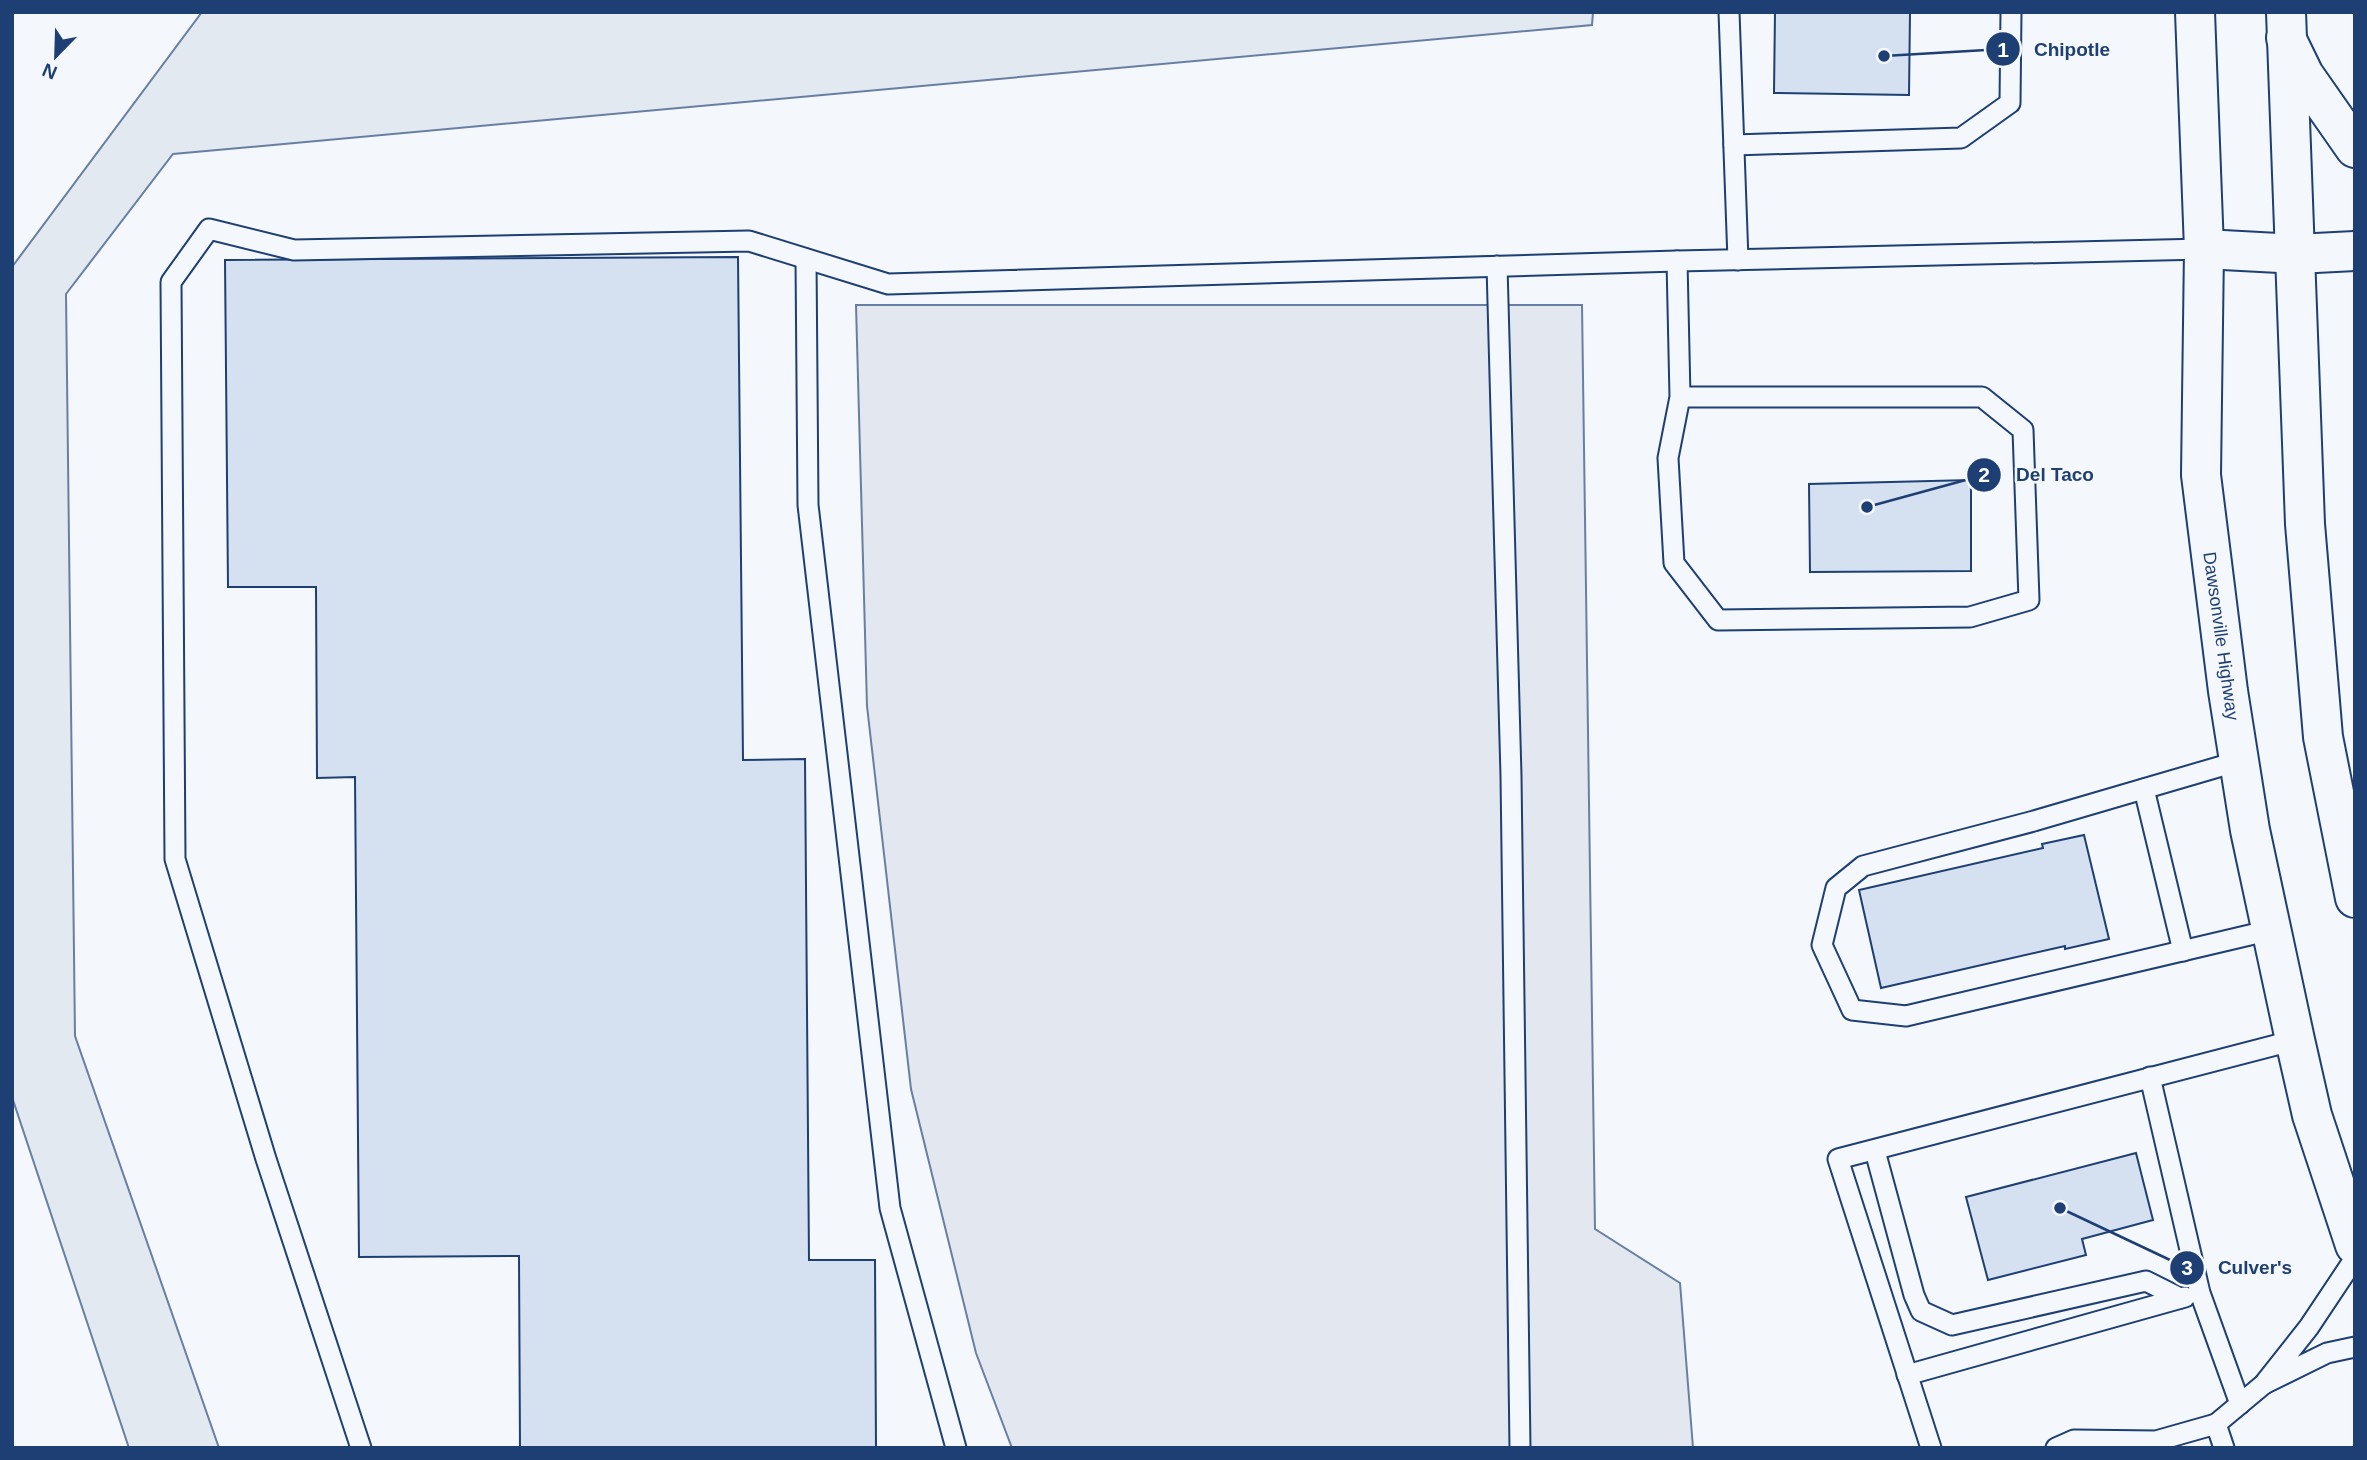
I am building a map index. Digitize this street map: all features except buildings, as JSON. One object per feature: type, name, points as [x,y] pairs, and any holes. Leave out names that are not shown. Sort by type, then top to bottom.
[{"type":"main road","name":"Dawsonville Highway","points":[[2195,12],[2204,249],[2201,475],[2250,830],[2312,1115],[2355,1245]]},
{"type":"main road","points":[[2286,25],[2304,75],[2355,148]]},
{"type":"main road","points":[[2286,25],[2305,524],[2323,737],[2355,898]]},
{"type":"main road","points":[[2204,249],[2296,254],[2355,251]]},
{"type":"lane","points":[[1729,12],[1738,260]]},
{"type":"lane","points":[[1734,145],[1961,138],[2010,103],[2011,12]]},
{"type":"lane","points":[[360,1448],[266,1159],[175,859],[171,282],[209,229],[293,250],[749,241],[888,284],[2204,249]]},
{"type":"lane","points":[[806,259],[808,505],[890,1208],[956,1448]]},
{"type":"lane","points":[[1677,261],[1680,397],[1668,458],[1674,563],[1718,620],[1970,617],[2029,600],[2023,430],[1982,397],[1680,397]]},
{"type":"lane","points":[[1497,267],[1510,721],[1520,1448]]},
{"type":"lane","points":[[2239,761],[1863,866],[1836,888],[1822,945],[1852,1010],[1906,1016],[2272,930]]},
{"type":"lane","points":[[2144,789],[2183,951]]},
{"type":"lane","points":[[1931,1448],[1838,1159],[2295,1040]]},
{"type":"lane","points":[[2150,1077],[2200,1293],[2240,1404]]},
{"type":"lane","points":[[1875,1151],[1914,1295],[1921,1311],[1952,1325],[2146,1281],[2180,1298]]},
{"type":"lane","points":[[2056,1448],[2074,1440],[2156,1441],[2216,1424],[2264,1384],[2309,1327],[2355,1258]]},
{"type":"lane","points":[[1907,1375],[2200,1293]]},
{"type":"lane","points":[[2264,1384],[2327,1353],[2355,1347]]},
{"type":"lane","points":[[2216,1424],[2224,1448]]},
{"type":"shaded area","points":[[202,12],[1593,12],[1592,25],[173,154],[66,294],[75,1036],[219,1448],[129,1448],[12,1097],[12,267]]},
{"type":"shaded area","points":[[856,305],[1582,305],[1595,1229],[1680,1283],[1693,1448],[1012,1448],[976,1353],[911,1089],[867,706]]},
{"type":"place","name":"Chipotle","points":[[1884,56]]},
{"type":"place","name":"Del Taco","points":[[1867,507]]},
{"type":"place","name":"Culver's","points":[[2060,1208]]}]
